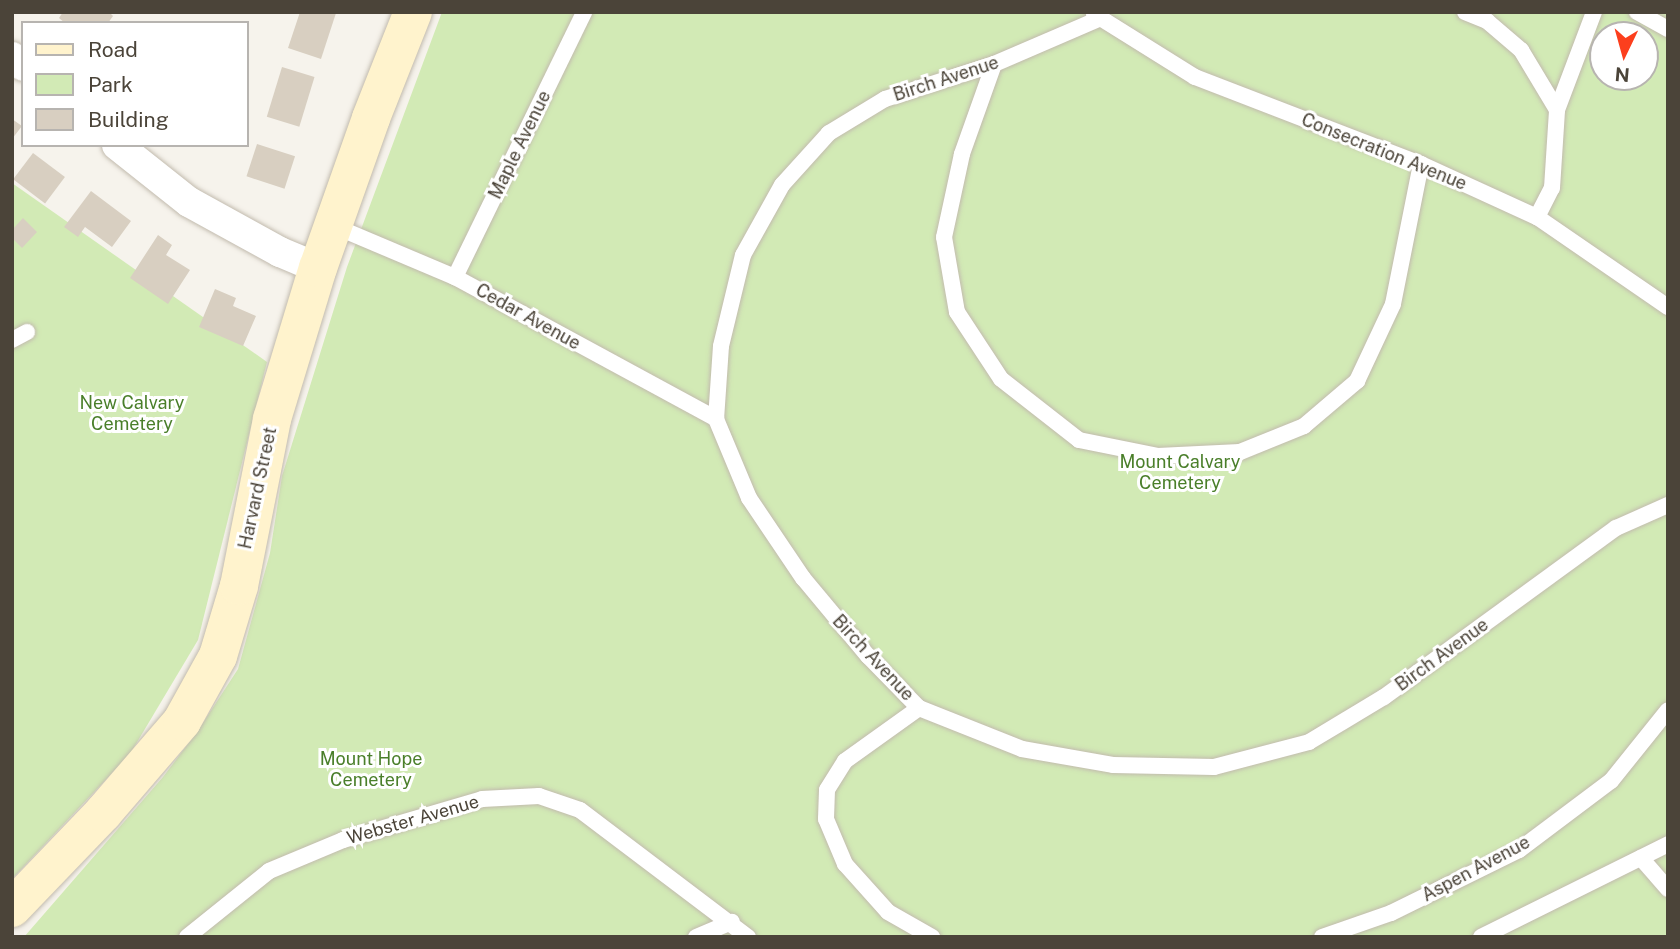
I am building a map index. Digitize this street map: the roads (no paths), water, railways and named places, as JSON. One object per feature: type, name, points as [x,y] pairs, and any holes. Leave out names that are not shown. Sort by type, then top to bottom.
[{"type":"main road","name":"Harvard Street","points":[[12,908],[103,813],[183,722],[218,656],[239,586],[272,419],[318,268],[371,118],[413,12]]},
{"type":"street","points":[[120,147],[189,202],[280,252],[318,268]]},
{"type":"lane","name":"Maple Avenue","points":[[455,277],[584,12]]},
{"type":"lane","points":[[1465,12],[1487,21],[1521,50],[1557,110]]},
{"type":"lane","points":[[1537,217],[1552,188],[1557,110],[1594,12]]},
{"type":"lane","points":[[1637,12],[1668,29]]},
{"type":"lane","name":"Birch Avenue","points":[[1096,15],[994,64],[885,99],[829,133],[782,186],[743,256],[721,346],[716,419],[749,498],[803,578],[868,656],[919,708],[1022,750],[1113,765],[1214,767],[1309,742],[1384,697],[1616,528],[1668,505]]},
{"type":"lane","name":"Consecration Avenue","points":[[1096,15],[1195,77],[1421,164],[1537,217],[1668,307]]},
{"type":"lane","points":[[994,64],[962,155],[944,237],[957,312],[1001,379],[1079,440],[1158,456],[1240,452],[1304,426],[1357,381],[1393,304],[1421,164]]},
{"type":"lane","name":"Cedar Avenue","points":[[334,226],[455,277],[716,419]]},
{"type":"lane","points":[[12,340],[27,332]]},
{"type":"lane","points":[[919,708],[845,761],[827,790],[826,819],[845,864],[888,912],[932,937]]},
{"type":"lane","name":"Aspen Avenue","points":[[1322,937],[1391,913],[1519,850],[1611,782],[1668,710]]},
{"type":"lane","name":"Webster Avenue","points":[[187,937],[269,871],[343,840],[482,799],[539,796],[580,810],[732,922],[748,937]]},
{"type":"lane","points":[[1481,937],[1668,844]]},
{"type":"lane","points":[[1641,858],[1668,889]]},
{"type":"lane","points":[[696,937],[732,922]]},
{"type":"park label","name":"New Calvary Cemetery","points":[[132,414]]},
{"type":"park label","name":"Mount Calvary Cemetery","points":[[1180,473]]},
{"type":"park label","name":"Mount Hope Cemetery","points":[[371,770]]}]
